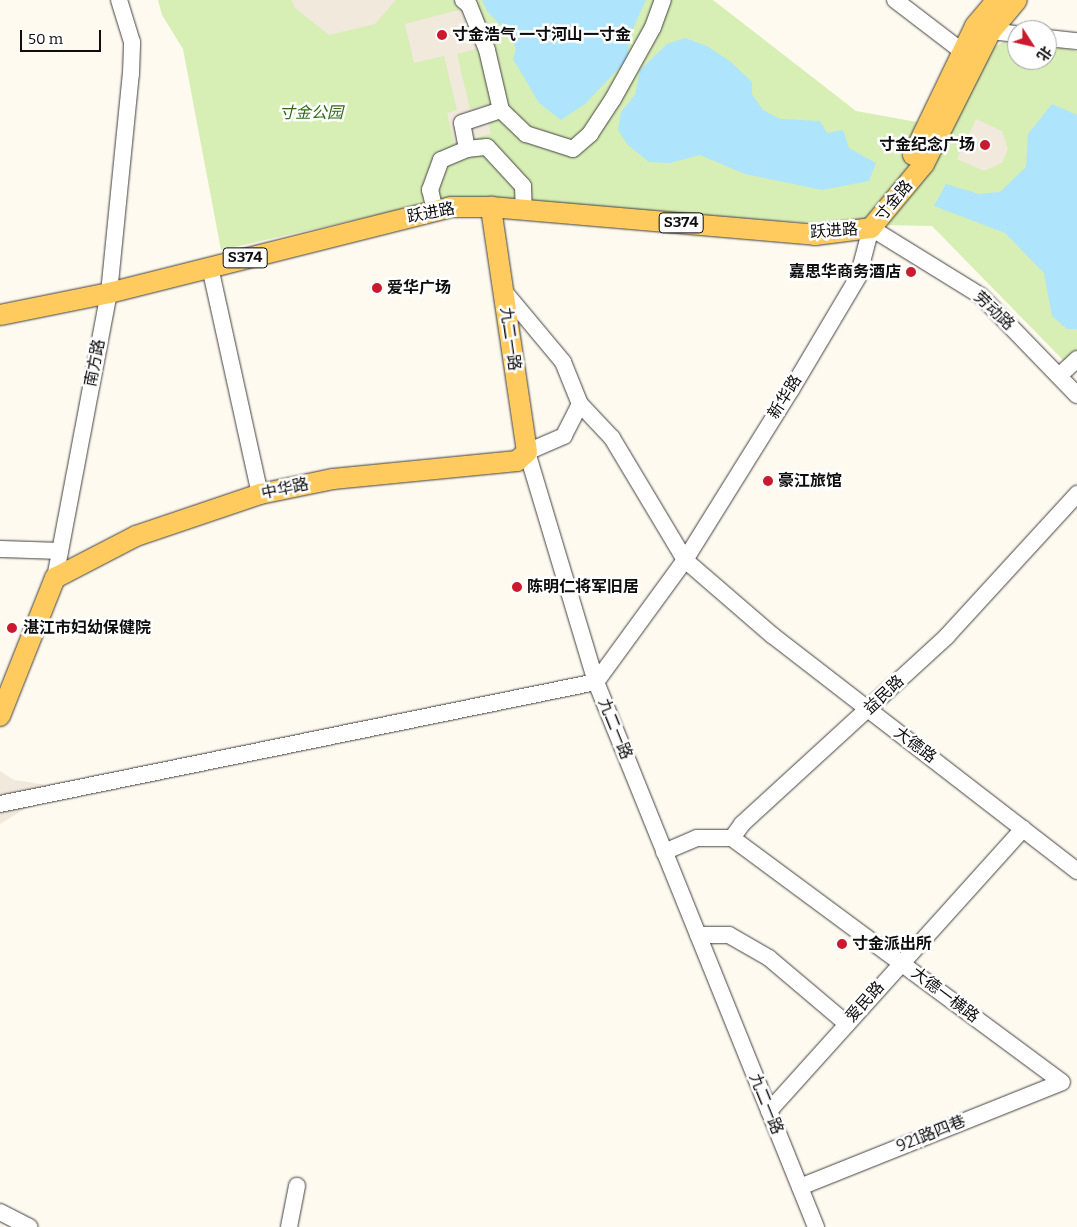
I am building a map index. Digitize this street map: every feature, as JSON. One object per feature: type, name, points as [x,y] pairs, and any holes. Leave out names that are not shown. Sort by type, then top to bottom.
[{"type":"main road","name":"寸金路","points":[[871,228],[914,155],[975,26],[997,0]]},
{"type":"main road","name":"寸金路","points":[[871,228],[924,164],[991,31],[1017,0]]},
{"type":"main road","name":"跃进路","points":[[0,315],[108,293],[451,207],[491,207],[815,235],[871,228]]},
{"type":"main road","name":"九二一路","points":[[491,207],[527,452]]},
{"type":"main road","name":"中华路","points":[[55,578],[136,536],[260,494],[333,479],[518,461],[527,452]]},
{"type":"main road","name":"南方路","points":[[0,716],[55,578]]},
{"type":"street","name":"南方路","points":[[55,578],[108,293],[131,74],[132,42],[120,0]]},
{"type":"street","points":[[463,0],[469,5],[487,50],[502,110],[526,134],[573,149],[590,134],[613,99],[653,27],[662,0]]},
{"type":"street","points":[[895,0],[963,52]]},
{"type":"street","points":[[991,31],[1007,33]]},
{"type":"street","points":[[1057,39],[1077,42]]},
{"type":"street","points":[[467,148],[462,123],[502,110]]},
{"type":"street","points":[[435,211],[430,190],[441,160],[467,148],[487,147],[524,186],[524,210]]},
{"type":"street","name":"劳动路","points":[[871,228],[981,296],[1077,395]]},
{"type":"street","name":"新华路","points":[[596,682],[685,560],[858,277],[871,228]]},
{"type":"street","points":[[210,268],[260,494]]},
{"type":"street","points":[[503,290],[563,362],[580,404],[564,436],[527,452]]},
{"type":"street","points":[[1059,376],[1077,359]]},
{"type":"street","name":"大德路","points":[[580,404],[612,438],[685,560],[772,635],[1077,871]]},
{"type":"street","name":"九二一路","points":[[527,452],[596,682],[816,1227]]},
{"type":"street","name":"益民路","points":[[732,838],[742,824],[869,710],[947,636],[1077,494]]},
{"type":"street","points":[[0,550],[60,551]]},
{"type":"street","points":[[0,804],[596,682]]},
{"type":"street","name":"爱民路","points":[[769,1111],[1023,828]]},
{"type":"street","points":[[664,852],[697,838],[732,838]]},
{"type":"street","name":"大德一横路","points":[[732,838],[1062,1082]]},
{"type":"street","points":[[698,935],[729,935],[769,958],[847,1023]]},
{"type":"street","name":"921路四巷","points":[[800,1187],[1062,1082]]},
{"type":"street","points":[[289,1227],[297,1186]]},
{"type":"street","points":[[0,1212],[29,1227]]},
{"type":"green space","name":"寸金公园","points":[[158,0],[713,0],[856,111],[950,128],[986,51],[1007,40],[1007,70],[1057,70],[1057,47],[1077,51],[1077,353],[1064,361],[932,226],[827,224],[448,199],[221,250],[183,49],[162,15]]},
{"type":"shaded area","points":[[291,0],[396,0],[375,24],[329,35],[295,8]]},
{"type":"shaded area","points":[[470,7],[480,48],[457,54],[470,109],[485,105],[491,134],[454,143],[447,113],[457,110],[444,56],[414,63],[405,24]]},
{"type":"shaded area","name":"寸金纪念广场","points":[[976,119],[1002,131],[1008,149],[1002,163],[984,171],[957,159]]},
{"type":"shaded area","points":[[0,771],[14,780],[47,785],[56,798],[28,807],[0,824]]},
{"type":"water","points":[[482,0],[646,0],[630,35],[627,60],[585,104],[561,120],[539,103],[513,59],[516,49],[508,33],[487,11]]},
{"type":"water","points":[[685,38],[707,46],[731,62],[752,82],[752,94],[763,110],[780,119],[820,121],[827,133],[843,130],[849,148],[876,163],[869,181],[822,190],[745,174],[700,155],[670,163],[649,162],[628,145],[618,130],[621,112],[635,95],[640,70],[667,44]]},
{"type":"water","points":[[1052,104],[1077,115],[1077,329],[1067,329],[1052,316],[1044,273],[1005,233],[934,206],[946,184],[979,194],[1000,192],[1026,167],[1028,134]]},
{"type":"place","name":"寸金浩气 一寸河山一寸金","points":[[442,35]]},
{"type":"place","name":"寸金纪念广场","points":[[985,145]]},
{"type":"place","name":"嘉思华商务酒店","points":[[911,272]]},
{"type":"place","name":"爱华广场","points":[[377,288]]},
{"type":"place","name":"豪江旅馆","points":[[768,481]]},
{"type":"place","name":"陈明仁将军旧居","points":[[517,587]]},
{"type":"place","name":"湛江市妇幼保健院","points":[[12,628]]},
{"type":"place","name":"寸金派出所","points":[[842,944]]}]
